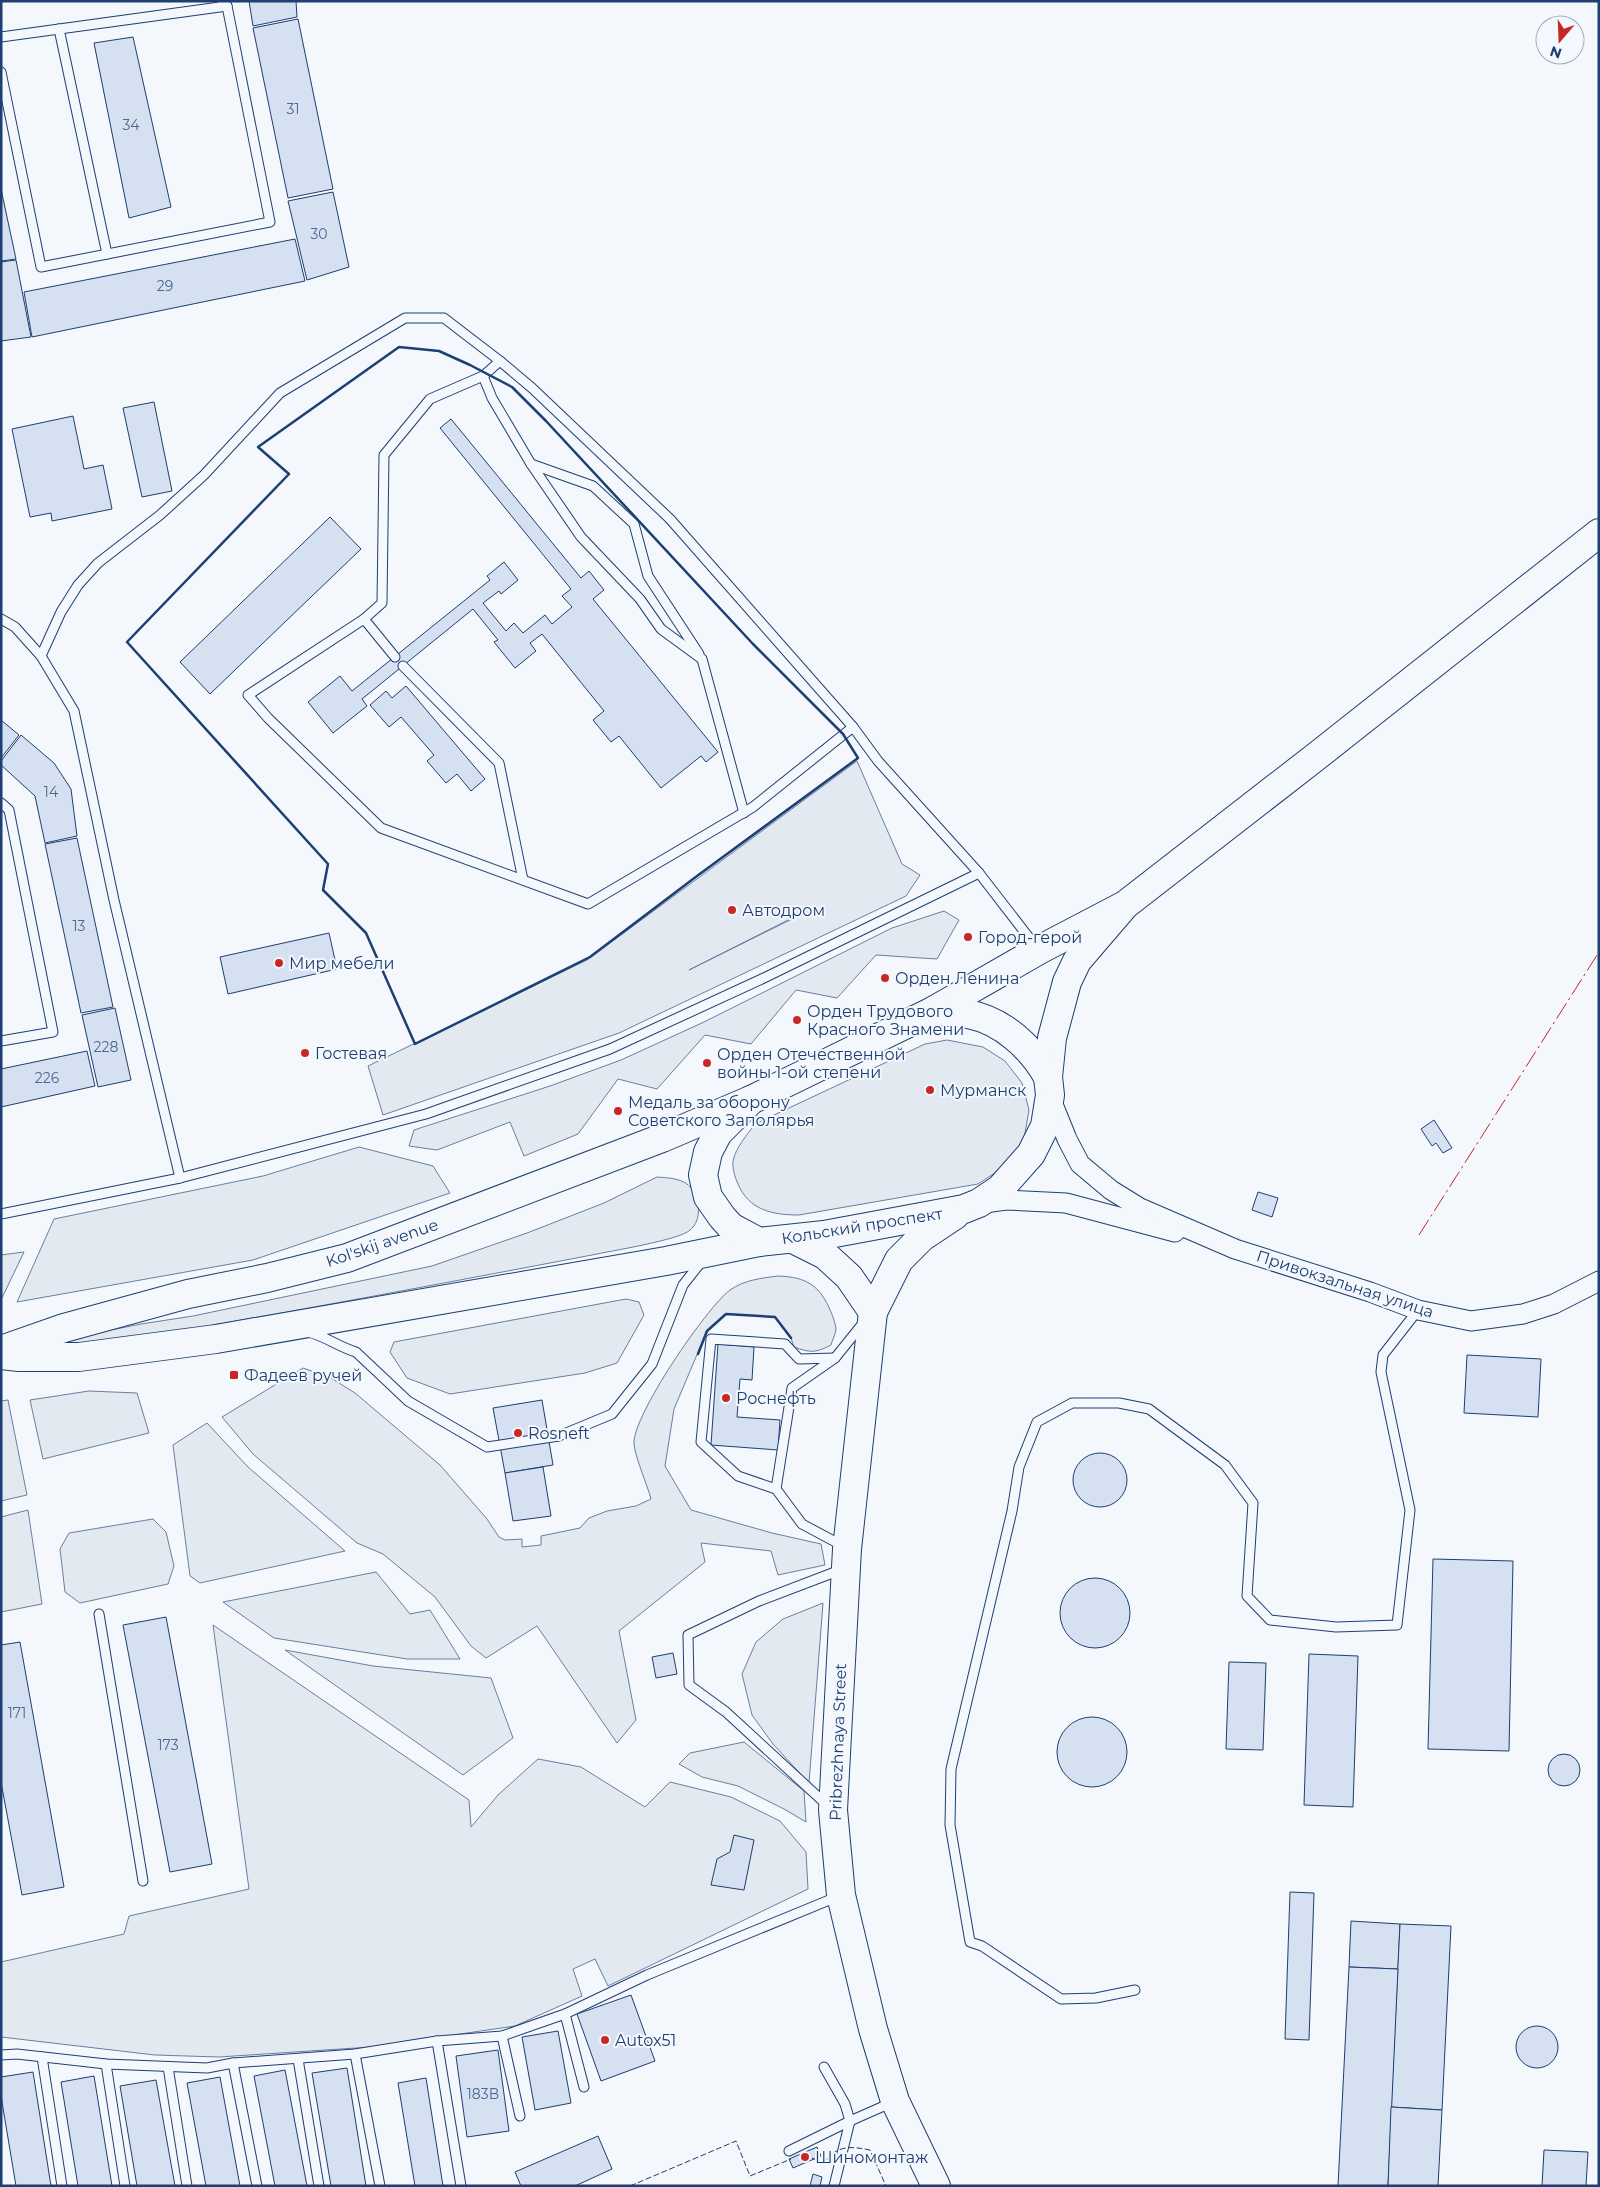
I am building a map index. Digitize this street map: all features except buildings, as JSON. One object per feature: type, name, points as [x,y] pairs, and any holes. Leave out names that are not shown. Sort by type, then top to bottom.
[{"type":"main road","points":[[759,1242],[731,1227],[722,1218],[708,1196],[703,1175],[708,1152],[718,1133],[751,1100],[933,1011],[1039,950],[1125,904],[1320,754],[1599,533]]},
{"type":"main road","points":[[792,1239],[826,1255],[844,1271],[872,1312],[899,1260],[922,1236],[1000,1189],[1031,1154],[1045,1126],[1052,1038],[1067,982],[1077,961],[1125,904]]},
{"type":"main road","points":[[933,1011],[968,1014],[995,1024],[1015,1037],[1037,1058],[1049,1086]]},
{"type":"main road","name":"Kol'skij avenue","points":[[1,1350],[64,1328],[188,1294],[267,1278],[347,1258],[662,1138],[751,1100]]},
{"type":"main road","name":"Кольский проспект","points":[[759,1242],[792,1239],[972,1206]]},
{"type":"main road","points":[[1,1355],[19,1358],[79,1357],[216,1339],[707,1253],[759,1242]]},
{"type":"main road","name":"Pribrezhnaya Street","points":[[872,1312],[846,1558],[833,1810],[841,1895],[873,2029],[895,2101],[936,2186]]},
{"type":"street","points":[[1049,1086],[1067,1140],[1080,1164],[1111,1190],[1140,1208],[1231,1247]]},
{"type":"street","points":[[972,1206],[1006,1200],[1066,1203],[1231,1247]]},
{"type":"street","name":"Привокзальная улица","points":[[1231,1247],[1370,1292],[1418,1310],[1471,1320],[1523,1314],[1554,1304],[1599,1281]]},
{"type":"lane","points":[[1,37],[224,4],[270,222],[41,267],[1,72]]},
{"type":"lane","points":[[59,29],[107,254]]},
{"type":"lane","points":[[41,656],[61,612],[78,585],[98,563],[160,515],[204,475],[280,393],[405,318],[444,318],[500,360],[532,388],[670,519],[854,727],[878,761],[978,873],[1039,950]]},
{"type":"lane","points":[[500,360],[483,376],[430,399],[384,455],[382,603],[364,619],[248,695],[268,718],[381,828],[588,904],[744,813],[854,727]]},
{"type":"lane","points":[[483,376],[492,398],[531,464],[581,538],[640,599],[661,629],[702,659]]},
{"type":"lane","points":[[531,464],[593,486],[634,524],[648,576],[702,659],[744,813]]},
{"type":"lane","points":[[1,619],[15,627],[41,656],[74,711],[114,900],[180,1178]]},
{"type":"lane","points":[[364,619],[395,657]]},
{"type":"lane","points":[[403,666],[499,763],[523,880]]},
{"type":"lane","points":[[1,803],[5,811],[52,1032],[1,1041]]},
{"type":"lane","points":[[1,1214],[180,1178],[426,1114],[610,1049],[766,977],[978,873]]},
{"type":"lane","points":[[284,1328],[318,1334],[345,1349],[356,1352],[408,1401],[487,1447],[559,1436],[612,1414],[652,1364],[683,1286],[707,1253]]},
{"type":"lane","points":[[1135,1990],[1096,1998],[1061,1999],[982,1946],[970,1942],[950,1825],[952,1768],[1012,1511],[1019,1467],[1036,1422],[1072,1403],[1119,1403],[1149,1408],[1226,1465],[1253,1503],[1247,1596],[1270,1620],[1336,1627],[1397,1626],[1410,1510],[1381,1372],[1382,1355],[1418,1310]]},
{"type":"lane","points":[[776,1489],[792,1388],[834,1358],[872,1312]]},
{"type":"lane","points":[[833,1810],[726,1712],[689,1685],[688,1635],[846,1558],[802,1524],[776,1489],[738,1476],[701,1442],[711,1339],[785,1344],[799,1359],[834,1358]]},
{"type":"lane","points":[[99,1614],[143,1881]]},
{"type":"lane","points":[[1,2055],[17,2054],[106,2064],[207,2068],[233,2064],[356,2054],[438,2040],[502,2036],[565,2014],[647,1975],[841,1895]]},
{"type":"lane","points":[[565,2014],[584,2086]]},
{"type":"lane","points":[[502,2036],[520,2116]]},
{"type":"lane","points":[[438,2040],[461,2186]]},
{"type":"lane","points":[[356,2054],[380,2186]]},
{"type":"lane","points":[[42,2057],[62,2186]]},
{"type":"lane","points":[[298,2059],[319,2186]]},
{"type":"lane","points":[[106,2064],[125,2186]]},
{"type":"lane","points":[[233,2064],[257,2186]]},
{"type":"lane","points":[[168,2067],[188,2186]]},
{"type":"lane","points":[[824,2067],[845,2104],[850,2121],[834,2186]]},
{"type":"lane","points":[[789,2150],[895,2101]]},
{"type":"shaded area","name":"Автодром","points":[[857,761],[902,864],[920,875],[906,896],[619,1033],[383,1115],[368,1066],[587,960]],"holes":[[[802,913],[802,914],[689,970]]]},
{"type":"shaded area","points":[[944,911],[959,920],[937,959],[876,955],[837,998],[796,990],[751,1044],[705,1035],[657,1089],[618,1079],[578,1134],[524,1156],[510,1122],[437,1150],[409,1146],[414,1130],[550,1086],[621,1060],[704,1022],[892,928]]},
{"type":"shaded area","points":[[947,1040],[983,1047],[1005,1061],[1022,1083],[1029,1110],[1024,1139],[1013,1161],[978,1184],[799,1215],[771,1212],[762,1209],[748,1200],[738,1184],[733,1161],[739,1146],[755,1124],[925,1044]]},
{"type":"shaded area","points":[[359,1147],[433,1166],[450,1193],[253,1260],[17,1302],[54,1219],[263,1176]]},
{"type":"shaded area","points":[[657,1177],[681,1181],[689,1185],[695,1194],[698,1216],[694,1226],[684,1234],[628,1248],[404,1290],[42,1353],[40,1344],[193,1316],[432,1266],[527,1233],[604,1203]]},
{"type":"shaded area","points":[[24,1252],[1,1300],[1,1255]]},
{"type":"shaded area","points":[[778,1276],[797,1278],[811,1284],[822,1295],[836,1326],[831,1345],[821,1350],[809,1351],[800,1349],[794,1347],[791,1338],[775,1317],[726,1314],[707,1331],[674,1409],[665,1466],[691,1510],[772,1533],[821,1544],[825,1565],[778,1575],[771,1551],[701,1543],[705,1562],[619,1631],[636,1720],[617,1743],[537,1626],[486,1658],[471,1646],[435,1597],[383,1554],[357,1543],[253,1454],[222,1417],[303,1368],[331,1378],[355,1393],[440,1465],[487,1519],[499,1537],[505,1540],[522,1539],[522,1547],[541,1545],[541,1536],[580,1528],[589,1518],[607,1511],[636,1506],[651,1499],[634,1444],[637,1430],[657,1387],[689,1339],[719,1300],[730,1290],[747,1282]]},
{"type":"shaded area","points":[[626,1299],[639,1302],[644,1315],[617,1363],[585,1373],[450,1394],[407,1378],[390,1352],[394,1342]]},
{"type":"shaded area","points":[[89,1391],[137,1393],[149,1433],[43,1459],[30,1400]]},
{"type":"shaded area","points":[[8,1400],[27,1495],[1,1501],[1,1401]]},
{"type":"shaded area","points":[[207,1423],[248,1467],[345,1551],[200,1583],[190,1576],[173,1445]]},
{"type":"shaded area","points":[[28,1510],[42,1604],[1,1612],[1,1517]]},
{"type":"shaded area","points":[[153,1519],[166,1532],[174,1566],[168,1584],[80,1603],[65,1592],[60,1549],[69,1533]]},
{"type":"shaded area","points":[[376,1572],[410,1614],[430,1610],[460,1659],[407,1659],[274,1638],[223,1602]]},
{"type":"shaded area","points":[[823,1603],[809,1783],[773,1744],[752,1715],[742,1674],[756,1642],[783,1619]]},
{"type":"shaded area","points":[[213,1625],[469,1800],[471,1827],[498,1795],[538,1759],[581,1767],[645,1807],[670,1782],[731,1797],[780,1821],[806,1852],[808,1889],[608,1986],[595,1959],[573,1969],[582,1996],[515,2026],[371,2047],[219,2057],[155,2055],[1,2037],[1,1962],[124,1934],[129,1916],[249,1889]]},
{"type":"shaded area","points":[[285,1650],[373,1666],[491,1678],[513,1738],[463,1775]]},
{"type":"shaded area","points":[[744,1742],[804,1791],[806,1822],[738,1786],[702,1777],[679,1764],[690,1753]]},
{"type":"fence","points":[[630,2186],[736,2141],[750,2176],[791,2159]]},
{"type":"fence","points":[[812,2158],[824,2163],[834,2153],[844,2148],[870,2150],[886,2186]]},
{"type":"wall","points":[[399,347],[439,351],[512,387],[546,421],[753,644],[843,734],[858,758],[590,957],[415,1044],[366,933],[323,890],[328,864],[127,642],[289,474],[258,447],[399,347]]},
{"type":"wall","points":[[698,1354],[707,1331],[726,1314],[775,1317],[791,1338]]},
{"type":"power","points":[[1419,1235],[1599,952]]},
{"type":"place","name":"Автодром","points":[[732,910]]},
{"type":"place","name":"Город-герой","points":[[968,937]]},
{"type":"place","name":"Мир мебели","points":[[279,963]]},
{"type":"place","name":"Орден Ленина","points":[[885,978]]},
{"type":"place","name":"Орден Трудового Красного Знамени","points":[[797,1020]]},
{"type":"place","name":"Гостевая","points":[[305,1053]]},
{"type":"place","name":"Орден Отечественной войны 1-ой степени","points":[[707,1063]]},
{"type":"place","name":"Мурманск","points":[[930,1090]]},
{"type":"place","name":"Медаль за оборону Советского Заполярья","points":[[618,1111]]},
{"type":"place","name":"Фадеев ручей","points":[[234,1375]]},
{"type":"place","name":"Роснефть","points":[[726,1398]]},
{"type":"place","name":"Rosneft","points":[[518,1433]]},
{"type":"place","name":"Autox51","points":[[605,2040]]},
{"type":"place","name":"Шиномонтаж","points":[[805,2157]]}]
